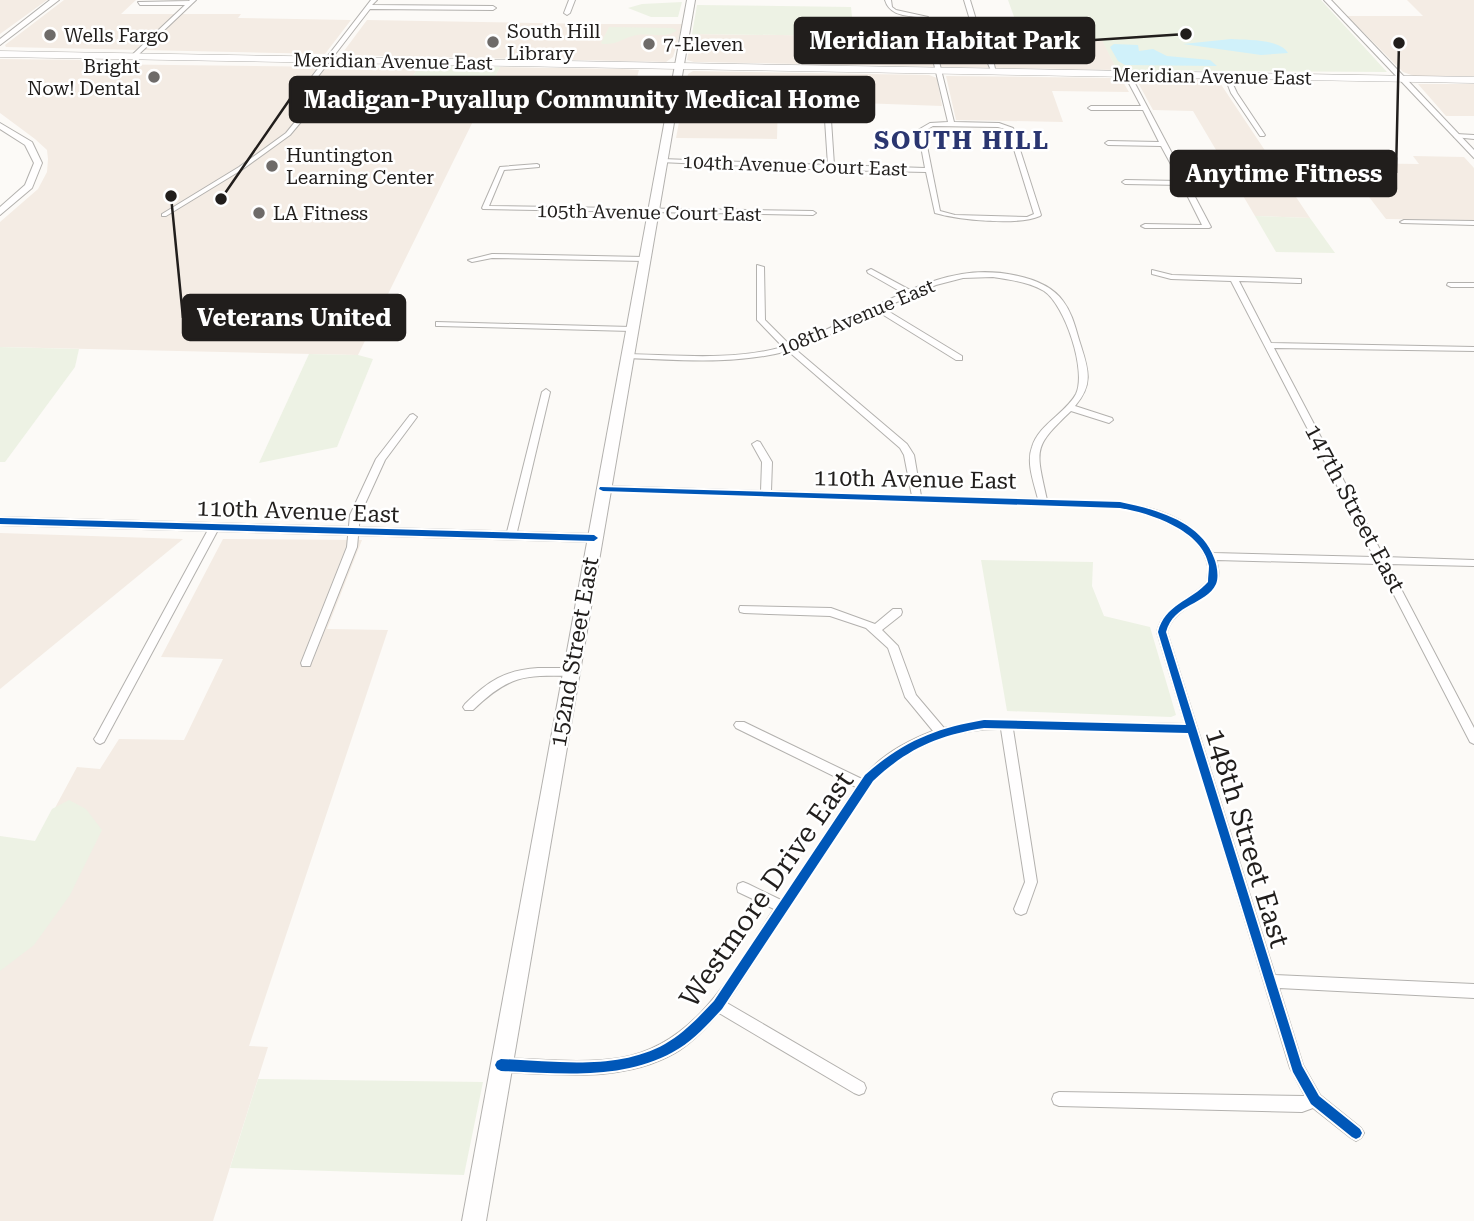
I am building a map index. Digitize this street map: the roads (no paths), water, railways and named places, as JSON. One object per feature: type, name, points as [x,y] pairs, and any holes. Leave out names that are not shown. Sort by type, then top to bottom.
[{"type":"main road","points":[[0,43],[55,0]]},
{"type":"main road","name":"152nd Street East","points":[[474,1221],[691,0]]},
{"type":"main road","name":"Meridian Avenue East","points":[[0,52],[1474,80]]},
{"type":"street","points":[[164,215],[283,139],[302,117],[313,79],[374,0]]},
{"type":"street","points":[[566,13],[572,0]]},
{"type":"street","points":[[888,0],[889,7],[894,11],[925,17],[951,124]]},
{"type":"street","points":[[967,0],[983,53],[990,60],[994,72]]},
{"type":"street","points":[[1327,0],[1474,156]]},
{"type":"street","points":[[140,3],[192,1]]},
{"type":"street","points":[[135,55],[192,1]]},
{"type":"street","points":[[370,7],[493,8]]},
{"type":"street","points":[[1127,74],[1207,226],[1145,226]]},
{"type":"street","points":[[1226,76],[1262,135]]},
{"type":"street","points":[[1091,108],[1145,108]]},
{"type":"street","points":[[524,116],[670,118]]},
{"type":"street","points":[[828,120],[831,168]]},
{"type":"street","points":[[951,124],[1008,127],[1013,130],[1040,212],[1036,217],[955,217],[942,215],[936,209],[921,130],[923,126],[951,124]]},
{"type":"street","points":[[0,125],[29,144],[38,163],[29,186],[0,212]]},
{"type":"street","points":[[1456,136],[1474,137]]},
{"type":"street","points":[[1108,143],[1163,144]]},
{"type":"street","name":"104th Avenue Court East","points":[[662,161],[928,170]]},
{"type":"street","name":"105th Avenue Court East","points":[[537,166],[502,168],[485,208],[652,213],[813,213]]},
{"type":"street","points":[[1125,182],[1184,183]]},
{"type":"street","points":[[1404,222],[1474,223]]},
{"type":"street","points":[[472,260],[492,256],[645,259]]},
{"type":"street","points":[[760,267],[761,320],[904,446],[909,455],[917,498]]},
{"type":"street","points":[[871,271],[911,294]]},
{"type":"street","points":[[1156,272],[1171,277],[1298,281]]},
{"type":"street","name":"108th Avenue East","points":[[627,356],[743,357],[791,348],[943,280],[977,274],[1009,276],[1041,286],[1065,306],[1084,372],[1081,389],[1070,408]]},
{"type":"street","name":"147th Street East","points":[[1234,279],[1474,739]]},
{"type":"street","points":[[1451,285],[1474,285]]},
{"type":"street","points":[[879,309],[959,358]]},
{"type":"street","points":[[439,324],[631,329]]},
{"type":"street","points":[[1270,345],[1474,349]]},
{"type":"street","points":[[511,536],[546,392]]},
{"type":"street","points":[[1043,502],[1037,468],[1037,444],[1050,424],[1070,408],[1109,420]]},
{"type":"street","points":[[306,663],[352,547],[355,515],[381,459],[413,416]]},
{"type":"street","points":[[757,444],[767,462],[765,494]]},
{"type":"street","name":"110th Avenue East","points":[[603,489],[1120,505],[1145,509],[1185,529],[1203,545],[1209,556]]},
{"type":"street","name":"110th Avenue East","points":[[0,521],[594,538]]},
{"type":"street","points":[[100,739],[214,528]]},
{"type":"street","points":[[1209,556],[1474,563]]},
{"type":"street","name":"148th Street East","points":[[1209,556],[1212,583],[1201,596],[1170,614],[1162,627],[1190,729],[1297,1068],[1315,1100],[1356,1133]]},
{"type":"street","points":[[744,609],[831,612],[858,619],[876,629],[899,656],[911,697],[940,732]]},
{"type":"street","points":[[876,629],[897,612]]},
{"type":"street","points":[[469,707],[490,685],[508,676],[531,672],[570,672]]},
{"type":"street","name":"Westmore Drive East","points":[[501,1065],[610,1067],[650,1059],[689,1036],[718,1004],[864,785],[894,755],[940,732],[984,724],[1190,729]]},
{"type":"street","points":[[1006,724],[1031,882],[1021,909]]},
{"type":"street","points":[[740,725],[864,785]]},
{"type":"street","name":"Westmore Drive East","points":[[743,888],[783,907]]},
{"type":"street","points":[[1269,981],[1474,991]]},
{"type":"street","points":[[718,1004],[859,1088]]},
{"type":"street","points":[[1059,1099],[1211,1105],[1302,1105],[1315,1100]]},
{"type":"water","points":[[1231,39],[1271,43],[1284,48],[1288,53],[1261,55],[1183,44]]},
{"type":"water","points":[[1114,44],[1138,45],[1139,51],[1153,49],[1167,56],[1210,60],[1217,66],[1125,65],[1118,61],[1110,47]]},
{"type":"place","name":"Meridian Habitat Park","points":[[1186,34]]},
{"type":"place","name":"Wells Fargo","points":[[50,35]]},
{"type":"place","name":"South Hill Library","points":[[493,42]]},
{"type":"place","name":"Anytime Fitness","points":[[1399,43]]},
{"type":"place","name":"7-Eleven","points":[[649,44]]},
{"type":"place","name":"Bright Now! Dental","points":[[154,77]]},
{"type":"place","name":"Huntington Learning Center","points":[[272,166]]},
{"type":"place","name":"Veterans United","points":[[171,196]]},
{"type":"place","name":"Madigan-Puyallup Community Medical Home","points":[[221,199]]},
{"type":"place","name":"LA Fitness","points":[[259,213]]},
{"type":"district","name":"SOUTH HILL","points":[[962,141]]}]
